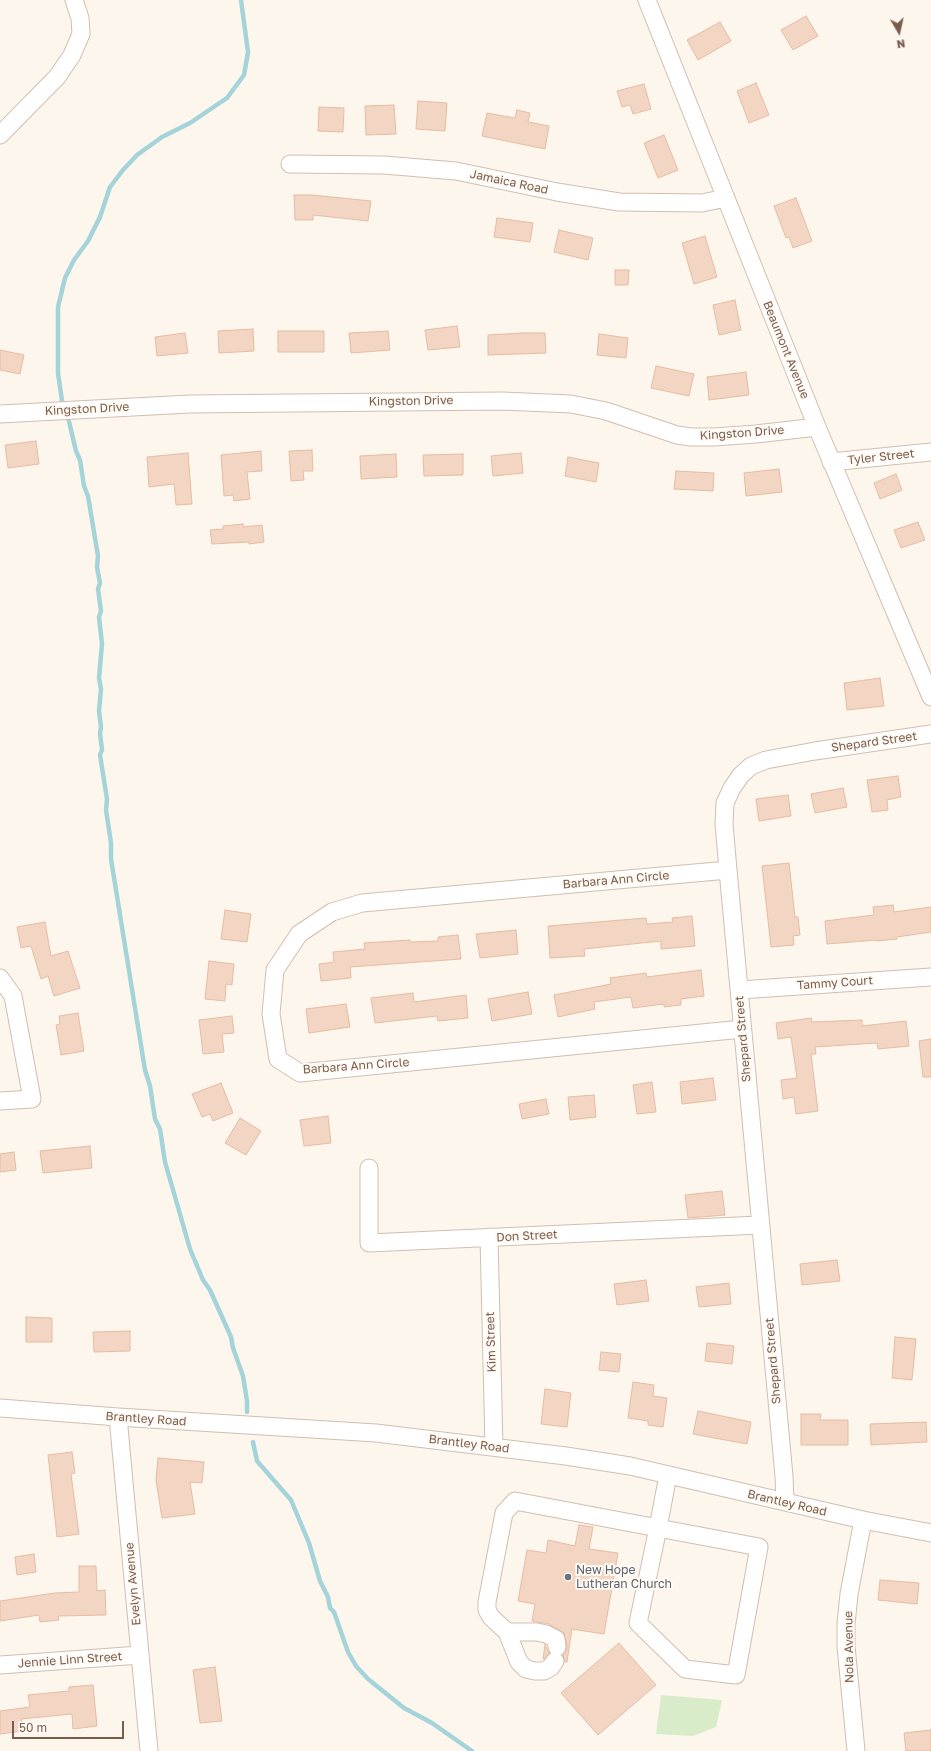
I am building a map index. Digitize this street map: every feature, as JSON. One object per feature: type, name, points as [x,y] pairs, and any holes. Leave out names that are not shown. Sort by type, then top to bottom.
[{"type":"street","points":[[0,135],[57,77],[72,56],[81,34],[80,18],[74,0]]},
{"type":"street","name":"Beaumont Avenue","points":[[646,0],[831,462],[931,697]]},
{"type":"street","name":"Jamaica Road","points":[[290,164],[384,165],[456,172],[557,192],[619,202],[702,203],[726,198]]},
{"type":"street","name":"Kingston Drive","points":[[0,414],[190,404],[502,401],[571,404],[606,411],[677,434],[691,437],[756,434],[817,426]]},
{"type":"street","name":"Tyler Street","points":[[831,462],[931,452]]},
{"type":"street","name":"Shepard Street","points":[[785,1502],[724,824],[725,803],[732,788],[741,775],[751,766],[766,760],[815,751],[931,734]]},
{"type":"street","name":"Barbara Ann Circle","points":[[728,870],[362,903],[332,912],[299,934],[275,970],[271,1014],[278,1059],[300,1073],[742,1029]]},
{"type":"street","name":"Tammy Court","points":[[740,990],[931,977]]},
{"type":"street","points":[[0,978],[13,996],[32,1099],[0,1101]]},
{"type":"street","name":"Don Street","points":[[369,1168],[369,1243],[760,1226]]},
{"type":"street","name":"Kim Street","points":[[489,1237],[494,1447]]},
{"type":"street","name":"Brantley Road","points":[[0,1408],[376,1433],[566,1456],[630,1466],[863,1520],[931,1533]]},
{"type":"street","name":"Evelyn Avenue","points":[[118,1417],[149,1751]]},
{"type":"street","points":[[507,1632],[546,1634],[556,1640],[556,1654],[551,1667],[544,1671],[535,1672],[526,1669],[519,1662],[507,1632],[491,1617],[487,1610],[487,1602],[504,1513],[514,1500],[658,1528],[759,1547],[736,1675],[685,1669],[638,1623],[658,1528],[668,1475]]},
{"type":"street","name":"Nola Avenue","points":[[856,1751],[846,1646],[846,1624],[848,1594],[863,1520]]},
{"type":"street","name":"Jennie Linn Street","points":[[0,1665],[140,1654]]},
{"type":"green space","points":[[661,1695],[722,1700],[716,1727],[693,1736],[656,1734]]},
{"type":"building","points":[[806,16],[818,36],[793,50],[781,30]]},
{"type":"building","points":[[720,22],[731,41],[698,60],[687,40]]},
{"type":"building","points":[[756,83],[769,115],[749,123],[737,91]]},
{"type":"building","points":[[644,84],[651,109],[633,114],[630,105],[622,107],[617,91]]},
{"type":"building","points":[[418,101],[447,103],[445,131],[416,129]]},
{"type":"building","points":[[394,105],[396,134],[366,135],[365,106]]},
{"type":"building","points":[[319,107],[344,108],[343,132],[318,131]]},
{"type":"building","points":[[517,110],[530,113],[528,122],[549,126],[545,149],[482,136],[487,113],[515,118]]},
{"type":"building","points":[[664,135],[678,170],[658,178],[644,143]]},
{"type":"building","points":[[294,195],[312,195],[371,201],[368,221],[313,215],[313,220],[295,220]]},
{"type":"building","points":[[796,198],[812,241],[793,248],[789,237],[786,238],[774,206]]},
{"type":"building","points":[[497,218],[533,223],[530,242],[494,237]]},
{"type":"building","points":[[559,230],[593,238],[588,260],[554,252]]},
{"type":"building","points":[[705,236],[717,277],[694,284],[682,243]]},
{"type":"building","points":[[615,270],[629,270],[628,285],[615,285]]},
{"type":"building","points":[[735,300],[741,330],[719,335],[713,305]]},
{"type":"building","points":[[457,326],[460,347],[428,350],[425,330]]},
{"type":"building","points":[[253,329],[254,351],[219,353],[218,331]]},
{"type":"building","points":[[278,331],[324,331],[324,352],[278,352]]},
{"type":"building","points":[[388,331],[390,350],[351,353],[349,333]]},
{"type":"building","points":[[185,333],[188,353],[157,356],[155,337]]},
{"type":"building","points":[[545,333],[546,353],[488,355],[488,335]]},
{"type":"building","points":[[599,334],[628,338],[626,358],[597,355]]},
{"type":"building","points":[[0,350],[24,355],[20,374],[0,370]]},
{"type":"building","points":[[656,366],[694,374],[689,396],[651,388]]},
{"type":"building","points":[[746,372],[749,395],[709,400],[707,377]]},
{"type":"building","points":[[36,441],[39,464],[8,468],[5,445]]},
{"type":"building","points":[[312,450],[313,471],[303,471],[304,480],[291,481],[289,451]]},
{"type":"building","points":[[261,451],[262,471],[247,472],[250,499],[234,501],[233,495],[224,496],[221,455]]},
{"type":"building","points":[[188,453],[192,504],[176,505],[174,484],[149,487],[147,457]]},
{"type":"building","points":[[521,453],[523,473],[493,476],[491,456]]},
{"type":"building","points":[[396,454],[397,477],[361,479],[360,456]]},
{"type":"building","points":[[463,454],[463,475],[424,476],[423,455]]},
{"type":"building","points":[[568,457],[599,463],[596,482],[565,476]]},
{"type":"building","points":[[779,469],[782,492],[746,496],[744,473]]},
{"type":"building","points":[[676,471],[714,473],[713,491],[674,489]]},
{"type":"building","points":[[896,474],[902,490],[880,499],[874,483]]},
{"type":"building","points":[[918,522],[925,540],[901,548],[894,530]]},
{"type":"building","points":[[243,524],[243,527],[262,525],[264,542],[249,544],[249,542],[212,544],[210,530],[223,529],[223,526]]},
{"type":"building","points":[[880,678],[884,706],[847,710],[844,683]]},
{"type":"building","points":[[898,776],[901,797],[887,800],[888,810],[872,812],[867,780]]},
{"type":"building","points":[[843,788],[847,807],[815,813],[811,794]]},
{"type":"building","points":[[788,795],[791,816],[759,821],[756,799]]},
{"type":"building","points":[[789,863],[795,917],[798,917],[800,935],[793,936],[794,945],[771,947],[762,866]]},
{"type":"building","points":[[893,905],[894,912],[931,907],[931,932],[897,937],[897,939],[827,944],[825,921],[874,915],[873,907]]},
{"type":"building","points":[[225,910],[251,914],[247,942],[221,939]]},
{"type":"building","points":[[692,916],[695,946],[661,949],[661,941],[584,949],[585,956],[550,958],[548,926],[646,918],[647,924],[673,922],[672,918]]},
{"type":"building","points":[[45,922],[51,956],[68,951],[80,988],[54,996],[48,976],[41,979],[31,946],[21,948],[17,927]]},
{"type":"building","points":[[516,930],[518,954],[480,958],[476,934]]},
{"type":"building","points":[[458,935],[461,959],[350,967],[351,978],[321,981],[319,964],[334,962],[333,952],[365,949],[364,943],[410,940],[410,942],[438,941],[438,937]]},
{"type":"building","points":[[209,961],[234,964],[232,985],[226,984],[225,1001],[205,999]]},
{"type":"building","points":[[701,970],[704,996],[681,999],[681,1005],[664,1007],[664,1004],[633,1008],[631,997],[594,1002],[595,1009],[558,1017],[554,995],[611,984],[610,978],[646,973],[647,977]]},
{"type":"building","points":[[528,992],[532,1014],[492,1021],[488,999]]},
{"type":"building","points":[[413,993],[414,1002],[466,995],[468,1018],[438,1021],[437,1016],[375,1023],[371,998]]},
{"type":"building","points":[[346,1004],[350,1027],[309,1033],[306,1009]]},
{"type":"building","points":[[78,1013],[84,1051],[61,1055],[56,1025],[60,1024],[59,1016]]},
{"type":"building","points":[[232,1016],[234,1033],[222,1034],[224,1052],[203,1054],[199,1020]]},
{"type":"building","points":[[811,1018],[812,1022],[862,1020],[862,1026],[906,1021],[909,1046],[878,1049],[877,1043],[815,1047],[816,1054],[811,1054],[818,1111],[796,1114],[794,1097],[783,1099],[781,1080],[797,1078],[791,1037],[778,1039],[776,1023]]},
{"type":"building","points":[[931,1039],[931,1077],[923,1077],[919,1041]]},
{"type":"building","points":[[713,1078],[716,1100],[682,1104],[680,1082]]},
{"type":"building","points":[[652,1082],[656,1112],[637,1114],[633,1085]]},
{"type":"building","points":[[221,1083],[233,1113],[213,1121],[210,1114],[202,1117],[192,1094]]},
{"type":"building","points":[[594,1095],[596,1117],[570,1120],[568,1097]]},
{"type":"building","points":[[546,1099],[549,1114],[522,1119],[519,1104]]},
{"type":"building","points":[[328,1116],[331,1143],[304,1146],[300,1120]]},
{"type":"building","points":[[240,1118],[261,1131],[246,1155],[225,1143]]},
{"type":"building","points":[[90,1146],[92,1168],[43,1173],[40,1151]]},
{"type":"building","points":[[14,1152],[16,1170],[0,1172],[0,1154]]},
{"type":"building","points":[[722,1191],[725,1215],[688,1218],[685,1195]]},
{"type":"building","points":[[837,1260],[840,1281],[802,1285],[800,1264]]},
{"type":"building","points":[[646,1280],[649,1301],[617,1305],[614,1284]]},
{"type":"building","points":[[729,1283],[731,1304],[699,1307],[696,1287]]},
{"type":"building","points":[[26,1317],[52,1318],[52,1342],[26,1342]]},
{"type":"building","points":[[130,1331],[130,1351],[94,1352],[93,1332]]},
{"type":"building","points":[[895,1337],[916,1339],[912,1380],[892,1378]]},
{"type":"building","points":[[707,1343],[734,1346],[732,1364],[705,1361]]},
{"type":"building","points":[[601,1352],[621,1354],[619,1372],[599,1370]]},
{"type":"building","points":[[633,1382],[654,1385],[653,1396],[667,1398],[663,1427],[648,1425],[648,1421],[628,1418]]},
{"type":"building","points":[[545,1389],[571,1393],[567,1427],[541,1424]]},
{"type":"building","points":[[698,1411],[751,1422],[747,1444],[693,1434]]},
{"type":"building","points":[[801,1414],[821,1414],[820,1420],[848,1420],[848,1445],[801,1445]]},
{"type":"building","points":[[926,1422],[927,1442],[871,1445],[870,1424]]},
{"type":"building","points":[[72,1452],[75,1473],[71,1474],[79,1534],[57,1537],[48,1455]]},
{"type":"building","points":[[158,1458],[204,1462],[202,1483],[190,1482],[195,1514],[162,1518],[156,1480]]},
{"type":"building","name":"New Hope Lutheran Church","points":[[579,1525],[593,1527],[589,1549],[618,1553],[604,1634],[572,1629],[567,1662],[565,1662],[563,1655],[567,1646],[564,1633],[549,1624],[532,1621],[535,1604],[518,1601],[527,1550],[546,1553],[548,1540],[575,1546]]},
{"type":"building","points":[[34,1554],[36,1572],[17,1575],[15,1557]]},
{"type":"building","points":[[79,1566],[96,1566],[97,1591],[105,1590],[106,1615],[58,1616],[59,1620],[40,1622],[39,1615],[0,1621],[0,1601],[55,1593],[79,1592]]},
{"type":"building","points":[[880,1580],[919,1583],[917,1604],[878,1600]]},
{"type":"building","points":[[619,1643],[656,1685],[598,1735],[561,1693]]},
{"type":"building","points":[[545,1645],[549,1653],[543,1659]]},
{"type":"building","points":[[215,1667],[222,1721],[200,1723],[193,1670]]},
{"type":"building","points":[[93,1685],[97,1726],[73,1729],[72,1714],[21,1719],[23,1731],[0,1734],[0,1711],[30,1707],[28,1695],[69,1691],[69,1687]]},
{"type":"building","points":[[931,1730],[931,1751],[906,1751],[904,1733]]},
{"type":"waterway","points":[[65,406],[62,401],[58,373],[58,307],[65,278],[74,260],[88,241],[100,217],[110,187],[123,170],[137,155],[162,137],[190,123],[227,98],[244,75],[248,52],[241,0]]},
{"type":"waterway","points":[[67,413],[76,451],[80,460],[84,486],[88,496],[98,556],[97,567],[100,583],[98,589],[101,611],[99,617],[102,644],[99,678],[101,689],[99,711],[102,750],[100,755],[107,799],[106,810],[111,843],[111,859],[145,1070],[150,1086],[155,1119],[160,1129],[165,1162],[190,1249],[203,1280],[210,1290],[231,1337],[233,1348],[243,1376],[247,1401],[247,1412]]},
{"type":"waterway","points":[[253,1442],[257,1461],[291,1500],[309,1543],[320,1581],[328,1597],[330,1608],[334,1612],[348,1652],[356,1666],[368,1679],[404,1708],[432,1723],[472,1751]]},
{"type":"place","name":"New Hope Lutheran Church","points":[[568,1577]]}]
